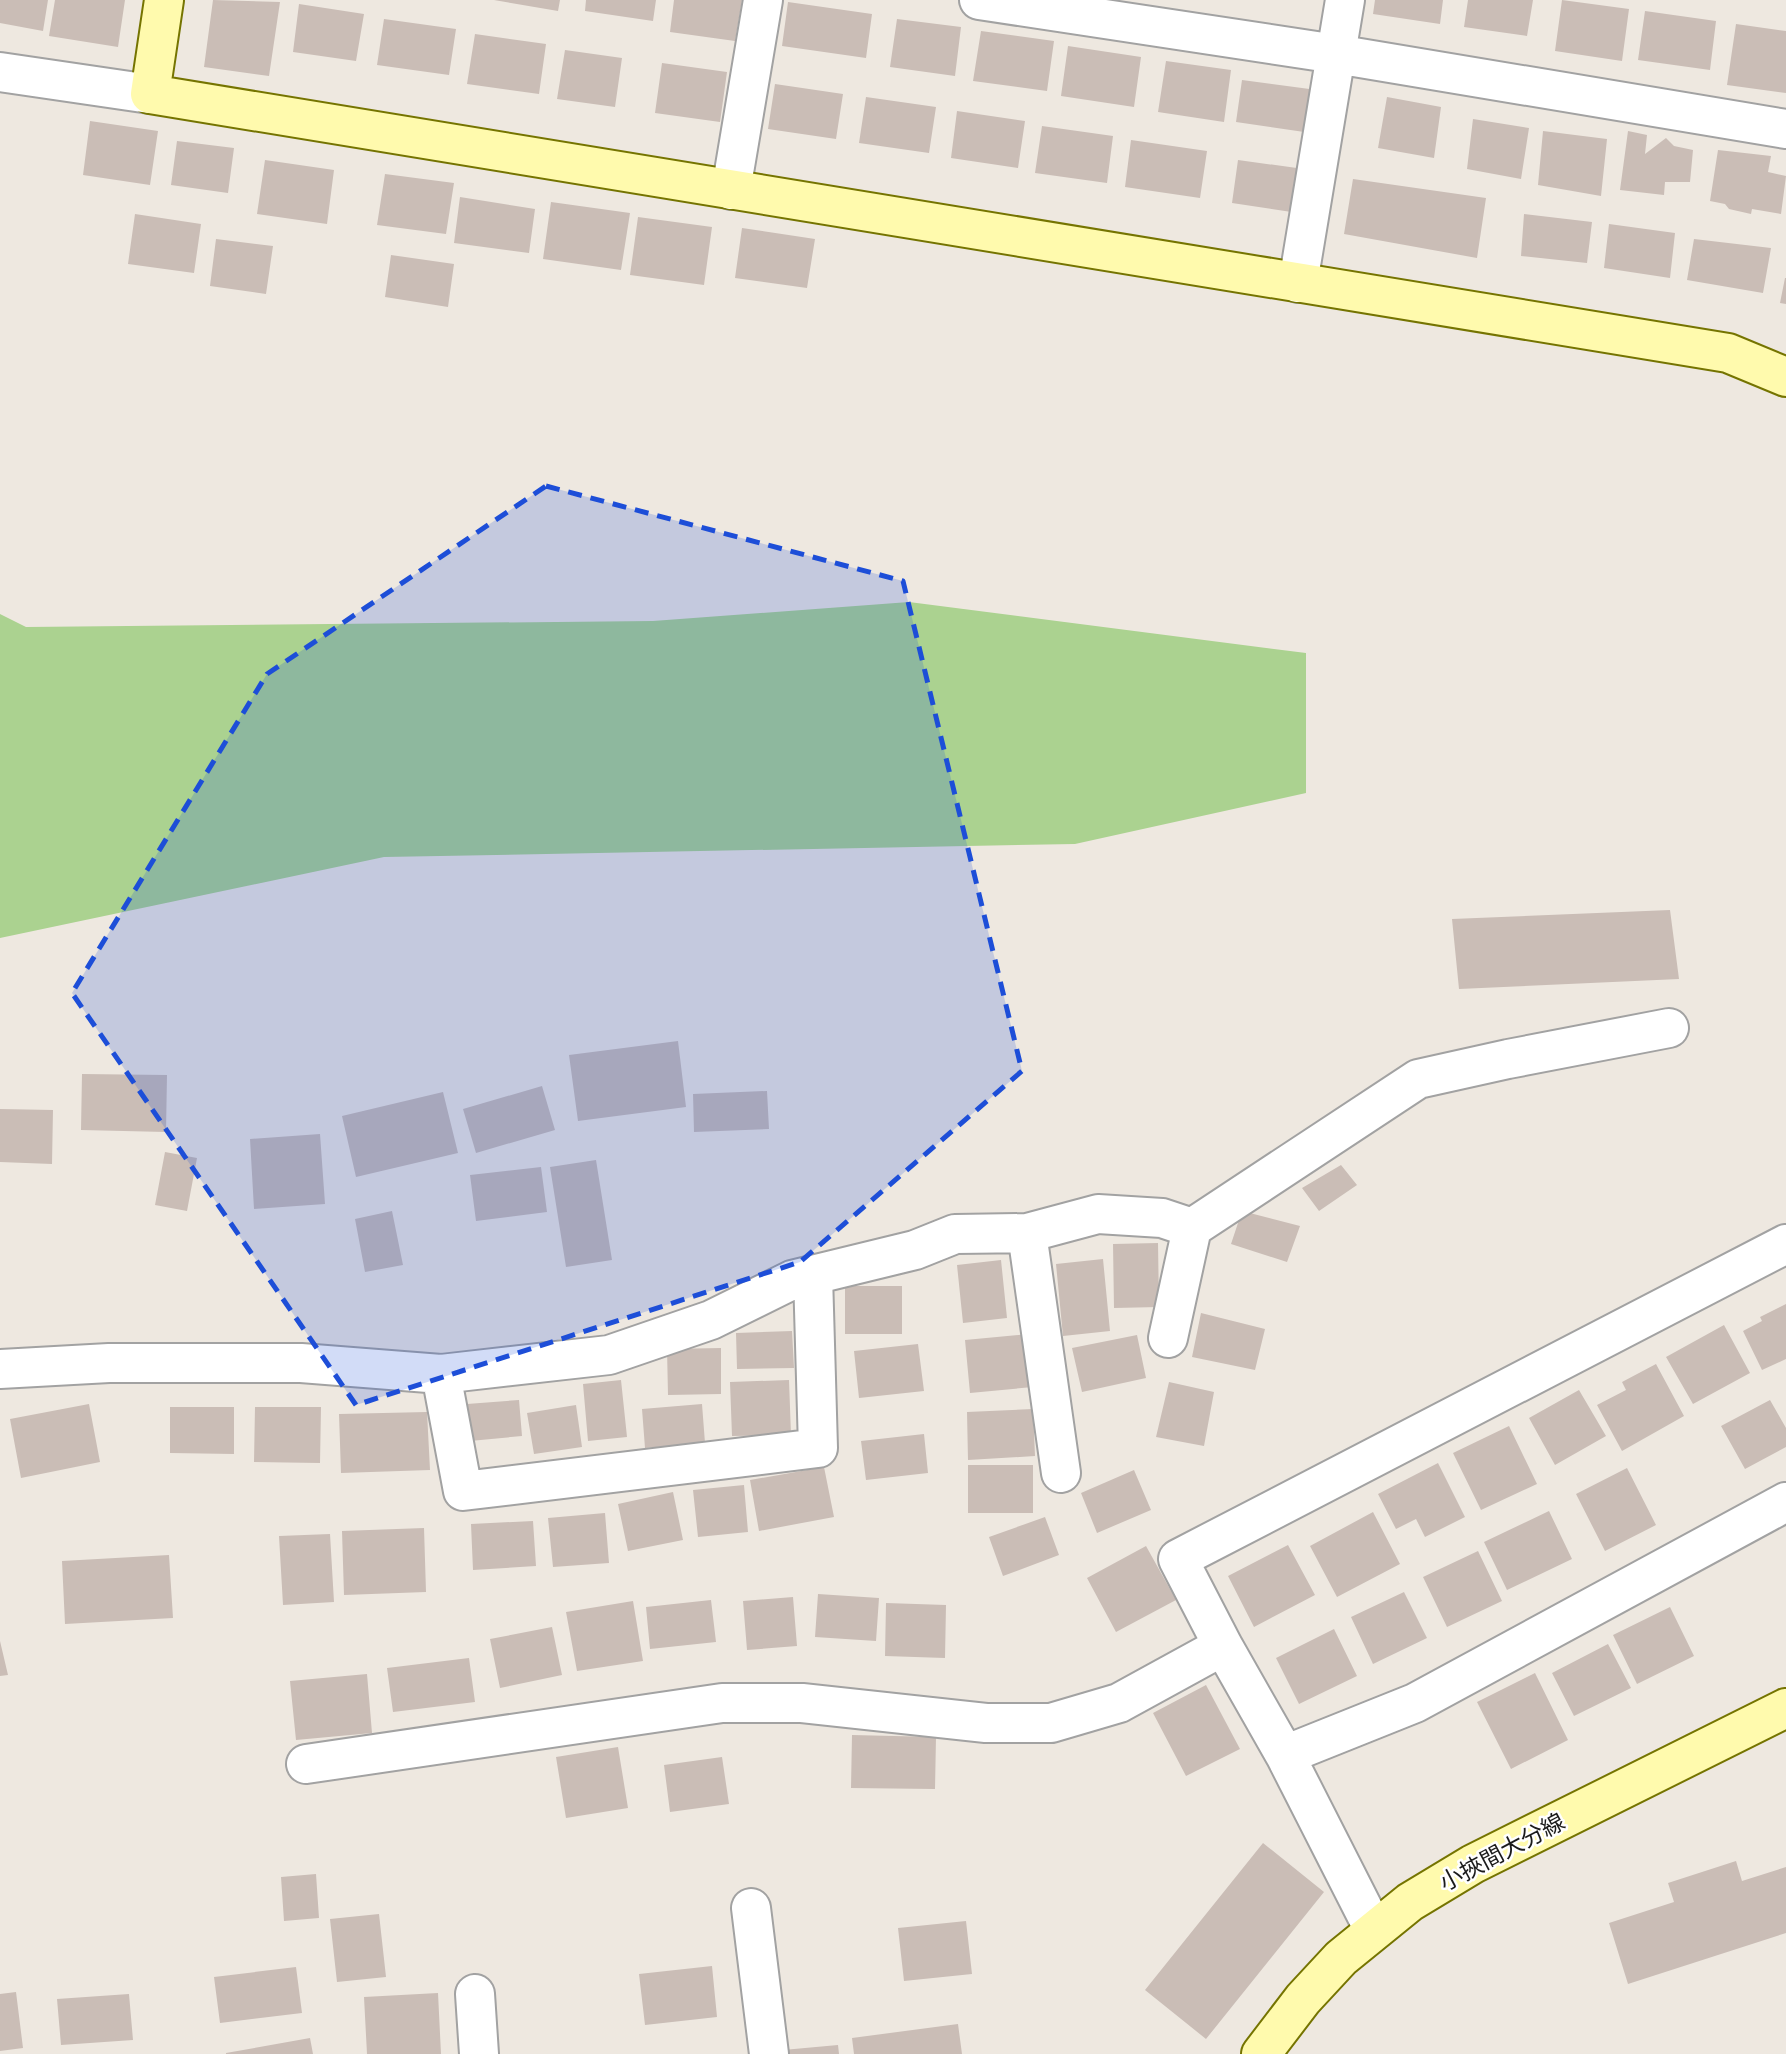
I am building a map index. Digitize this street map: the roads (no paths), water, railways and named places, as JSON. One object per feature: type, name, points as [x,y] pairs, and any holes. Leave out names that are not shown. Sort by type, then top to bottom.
[{"type":"street","points":[[150,94],[164,0]]},
{"type":"street","points":[[731,190],[763,0]]},
{"type":"street","points":[[979,0],[1336,54],[1786,129]]},
{"type":"street","points":[[1298,283],[1345,0]]},
{"type":"street","points":[[0,72],[150,94],[1728,354],[1786,377]]},
{"type":"street","points":[[1168,1338],[1192,1228],[1418,1079],[1669,1028]]},
{"type":"street","points":[[0,1370],[109,1363],[301,1363],[440,1374],[609,1355],[711,1320],[792,1280],[915,1250],[955,1234],[1027,1233],[1098,1214],[1162,1218],[1192,1228]]},
{"type":"street","points":[[1027,1233],[1061,1473]]},
{"type":"street","points":[[1374,1930],[1285,1755],[1223,1646],[1178,1559],[1786,1244]]},
{"type":"street","points":[[440,1374],[463,1491],[818,1448],[813,1275]]},
{"type":"street","points":[[1285,1755],[1415,1703],[1786,1502]]},
{"type":"street","points":[[306,1764],[722,1703],[802,1703],[986,1723],[1051,1723],[1119,1703],[1223,1646]]},
{"type":"street","name":"小挾間大分線","points":[[1261,2054],[1303,1999],[1341,1958],[1410,1902],[1473,1864],[1786,1708]]},
{"type":"street","points":[[751,1908],[769,2054]]},
{"type":"street","points":[[475,1993],[479,2054]]}]
